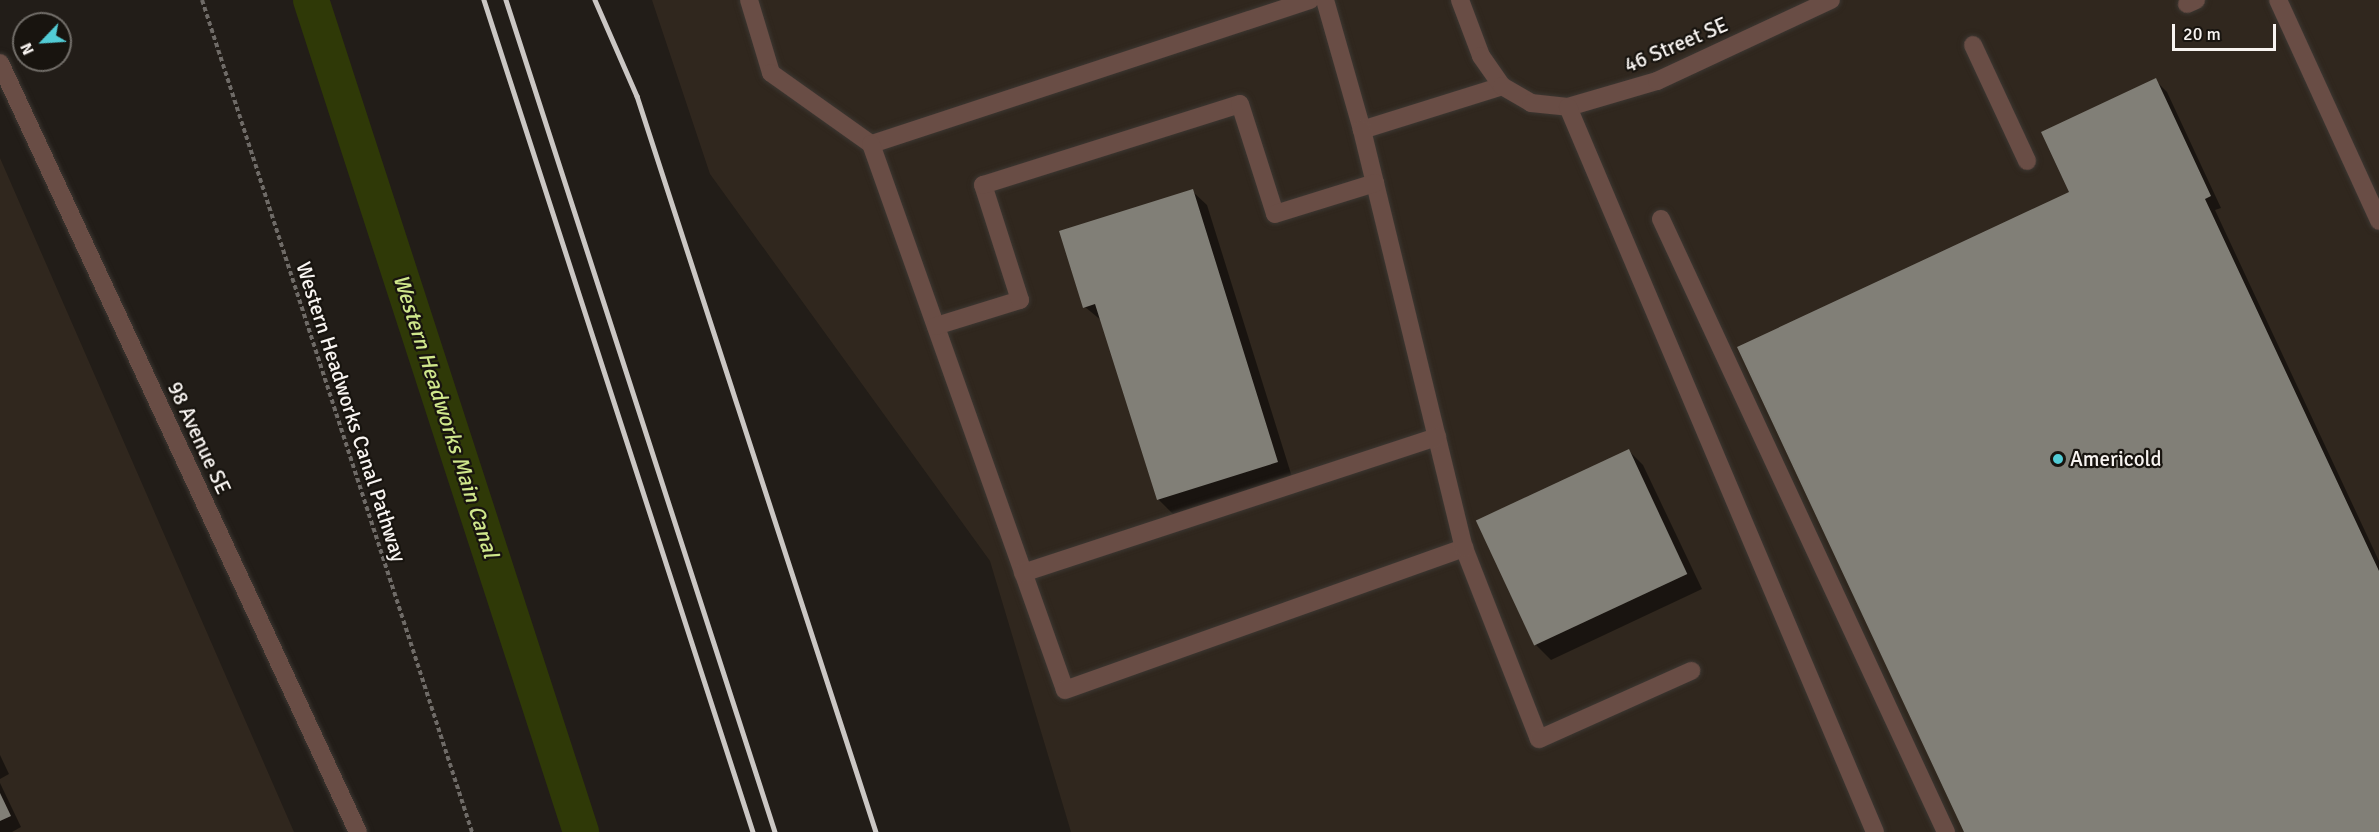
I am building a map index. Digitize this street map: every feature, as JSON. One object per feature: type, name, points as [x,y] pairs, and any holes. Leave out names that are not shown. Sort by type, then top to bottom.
[{"type":"street","points":[[749,0],[771,73],[870,144],[1065,690],[1464,548]]},
{"type":"street","points":[[870,144],[1310,0]]},
{"type":"street","points":[[1325,0],[1362,130],[1464,548],[1539,739],[1691,671]]},
{"type":"street","points":[[1362,130],[1502,86],[1481,56],[1460,0]]},
{"type":"street","name":"46 Street SE","points":[[1502,86],[1531,103],[1568,107],[1657,81],[1831,0]]},
{"type":"street","points":[[2278,0],[2379,220]]},
{"type":"street","points":[[1973,45],[2027,160]]},
{"type":"street","name":"98 Avenue SE","points":[[0,63],[358,832]]},
{"type":"street","points":[[936,326],[1020,300],[983,185],[1240,104],[1275,214],[1375,183]]},
{"type":"street","points":[[1568,107],[1875,832]]},
{"type":"street","points":[[1661,219],[1946,832]]},
{"type":"street","points":[[1023,573],[1437,437]]},
{"type":"path","name":"Western Headworks Canal Pathway","points":[[202,0],[472,832]]},
{"type":"shaded area","points":[[652,0],[2379,0],[2379,832],[1071,832],[990,561],[710,174]]},
{"type":"shaded area","points":[[0,158],[17,197],[294,832],[0,832]]},
{"type":"building","name":"Americold","points":[[2156,78],[2211,196],[2205,199],[2379,571],[2379,832],[1964,832],[1737,347],[2069,192],[2041,132]]},
{"type":"building","points":[[1193,189],[1278,462],[1157,500],[1095,304],[1083,308],[1059,231]]},
{"type":"building","points":[[1629,449],[1687,574],[1534,645],[1476,520]]},
{"type":"building","points":[[0,793],[11,816],[0,821]]},
{"type":"waterway","name":"Western Headworks Main Canal","points":[[311,0],[581,832]]},
{"type":"railway","points":[[484,0],[753,832]]},
{"type":"railway","points":[[506,0],[775,832]]},
{"type":"railway","points":[[595,0],[637,96],[876,832]]},
{"type":"place","name":"Americold","points":[[2058,459]]}]
